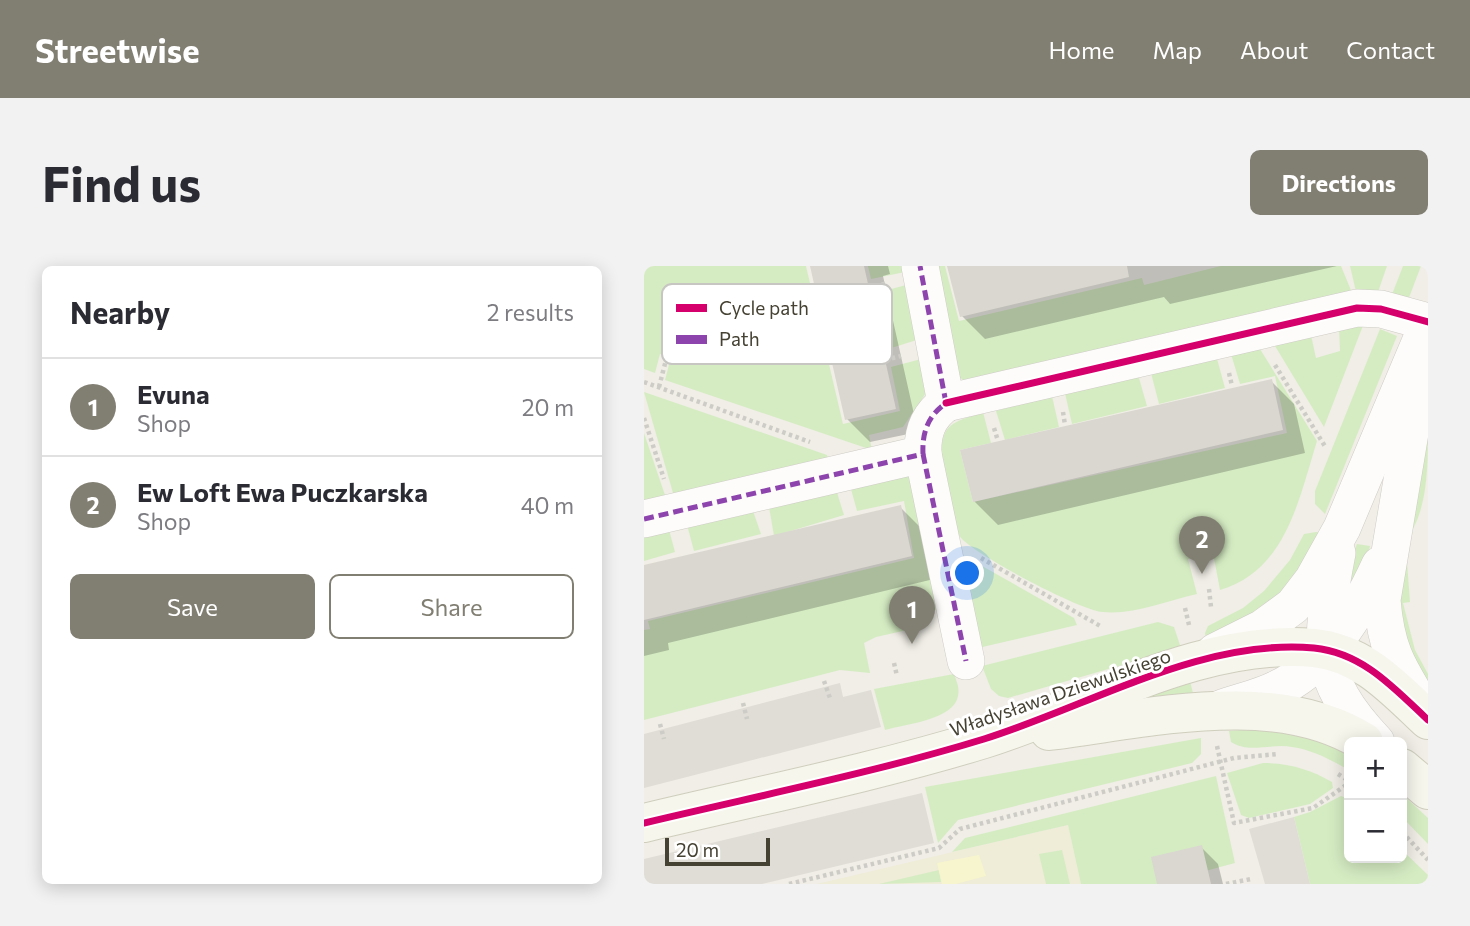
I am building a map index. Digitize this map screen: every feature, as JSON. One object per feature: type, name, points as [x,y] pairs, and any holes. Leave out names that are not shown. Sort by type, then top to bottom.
[{"type":"street","points":[[920,266],[946,403]]},
{"type":"street","points":[[966,661],[923,454],[922,441],[928,421],[946,403],[1357,308],[1381,309],[1428,324]]},
{"type":"street","points":[[1197,662],[1263,628],[1293,606],[1313,580],[1342,528],[1428,324]]},
{"type":"street","points":[[1428,324],[1382,600],[1385,635],[1394,661],[1428,718]]},
{"type":"street","points":[[659,515],[923,454]]},
{"type":"street","points":[[1342,528],[1326,615],[1325,650],[1334,685],[1348,712],[1371,737]]},
{"type":"street","points":[[1209,712],[1277,689],[1303,674],[1363,601],[1390,543]]},
{"type":"street","name":"Władysława Dziewulskiego","points":[[644,823],[984,739],[1197,662],[1246,650],[1325,650],[1353,659],[1374,670],[1428,718]]},
{"type":"street","name":"Władysława Dziewulskiego","points":[[984,739],[1209,712],[1262,710],[1307,717],[1342,729],[1356,737]]},
{"type":"street","points":[[1407,772],[1428,790]]},
{"type":"path","points":[[1256,332],[1326,448]]},
{"type":"path","points":[[659,387],[665,364]]},
{"type":"path","points":[[644,382],[813,443]]},
{"type":"path","points":[[644,418],[659,515]]},
{"type":"path","points":[[940,535],[1102,627]]},
{"type":"path","points":[[1209,589],[1211,607]]},
{"type":"path","points":[[894,663],[897,676]]},
{"type":"path","points":[[824,681],[830,698]]},
{"type":"path","points":[[743,703],[747,719]]},
{"type":"path","points":[[660,724],[664,739]]},
{"type":"path","points":[[789,884],[939,849],[960,829],[1220,761],[1285,753]]},
{"type":"path","points":[[1220,761],[1234,823],[1313,808],[1344,786]]},
{"type":"path","points":[[1330,769],[1344,779]]},
{"type":"path","points":[[1407,837],[1428,860]]},
{"type":"path","points":[[1226,884],[1251,879]]},
{"type":"shaded area","points":[[840,683],[843,697],[871,690],[881,727],[644,788],[644,734]]},
{"type":"shaded area","points":[[922,793],[934,843],[762,884],[644,884],[644,859]]},
{"type":"shaded area","points":[[1294,817],[1310,884],[1265,884],[1249,829]]},
{"type":"shaded area","points":[[1068,825],[1081,884],[817,884]]},
{"type":"green space","points":[[644,266],[806,266],[810,284],[662,284],[662,355],[655,373],[644,369]]},
{"type":"green space","points":[[868,266],[904,266],[905,272],[871,279]]},
{"type":"green space","points":[[930,266],[945,266],[959,321],[1142,278],[1144,285],[1221,266],[1341,266],[1355,300],[969,384],[956,375]]},
{"type":"green space","points":[[1350,266],[1387,266],[1378,292],[1357,296]]},
{"type":"green space","points":[[1403,266],[1421,266],[1407,303],[1391,297]]},
{"type":"green space","points":[[906,285],[920,339],[892,348],[892,289]]},
{"type":"green space","points":[[1364,323],[1324,427],[1275,346],[1311,335],[1316,358],[1340,351],[1339,328]]},
{"type":"green space","points":[[1380,329],[1397,336],[1325,514],[1315,504],[1315,491]]},
{"type":"green space","points":[[1260,349],[1317,441],[1296,509],[1286,530],[1275,550],[1260,567],[1242,581],[1220,590],[1213,553],[1188,559],[1197,594],[1138,609],[1103,612],[1052,593],[1007,569],[972,547],[957,531],[947,503],[941,454],[946,431],[953,424],[983,412],[991,443],[960,450],[973,502],[1287,433],[1275,376],[1240,384],[1231,354]]},
{"type":"green space","points":[[1216,355],[1225,388],[1159,404],[1151,373]]},
{"type":"green space","points":[[925,358],[930,387],[903,427],[869,435],[872,450],[665,380],[669,364],[829,364],[843,424],[900,411],[891,367]]},
{"type":"green space","points":[[1137,371],[1147,406],[1072,424],[1064,389]]},
{"type":"green space","points":[[644,392],[827,455],[828,458],[675,500]]},
{"type":"green space","points":[[1052,396],[1059,427],[1005,440],[996,411]]},
{"type":"green space","points":[[1428,428],[1424,496],[1411,532]]},
{"type":"green space","points":[[644,433],[667,501],[644,507]]},
{"type":"green space","points":[[909,473],[943,606],[930,613],[925,626],[876,637],[864,643],[870,673],[840,670],[644,720],[644,630],[650,629],[648,621],[914,558],[904,501],[857,511],[849,482]]},
{"type":"green space","points":[[835,486],[844,515],[774,536],[768,501]]},
{"type":"green space","points":[[752,508],[761,534],[694,551],[686,521]]},
{"type":"green space","points":[[668,526],[675,552],[644,561],[644,533]]},
{"type":"green space","points":[[1321,533],[1296,582],[1273,604],[1207,644],[1205,633],[1208,626],[1243,608],[1264,591],[1290,560],[1304,534]]},
{"type":"green space","points":[[1357,544],[1370,546],[1360,590],[1340,587]]},
{"type":"green space","points":[[960,559],[975,562],[1074,618],[1077,625],[978,648]]},
{"type":"green space","points":[[1407,562],[1410,602],[1403,603],[1415,650],[1428,674],[1428,688],[1406,649],[1394,599]]},
{"type":"green space","points":[[1158,622],[1174,627],[1181,648],[1008,698],[999,696],[991,689],[982,666]]},
{"type":"green space","points":[[954,674],[958,696],[948,711],[928,720],[885,730],[874,689]]},
{"type":"green space","points":[[1189,677],[1194,697],[1117,709]]},
{"type":"green space","points":[[1260,728],[1306,736],[1344,753],[1344,767],[1300,748],[1253,748],[1238,745],[1231,742],[1229,731]]},
{"type":"green space","points":[[1201,738],[1201,754],[1192,763],[958,820],[938,843],[925,787]]},
{"type":"green space","points":[[1263,763],[1307,770],[1332,782],[1333,788],[1310,804],[1249,818],[1241,815],[1227,773]]},
{"type":"green space","points":[[1216,776],[1235,863],[1157,884],[1081,884],[1068,825],[952,852],[965,838]]},
{"type":"green space","points":[[1341,796],[1344,797],[1344,863],[1407,863],[1407,855],[1428,875],[1428,884],[1310,884],[1294,817]]},
{"type":"green space","points":[[1407,799],[1428,818],[1428,844],[1407,822]]},
{"type":"green space","points":[[1062,850],[1070,884],[1046,884],[1039,854]]},
{"type":"green space","points":[[939,870],[941,882],[879,884]]},
{"type":"sand","points":[[979,855],[986,876],[956,884],[942,884],[937,863]]},
{"type":"building","points":[[810,266],[864,266],[868,284],[814,284]]},
{"type":"building","points":[[947,266],[1127,266],[1129,277],[960,317]]},
{"type":"building","points":[[832,364],[886,364],[896,409],[845,420]]},
{"type":"building","points":[[1272,379],[1283,430],[973,502],[960,450]]},
{"type":"building","points":[[901,505],[912,556],[644,620],[644,565]]},
{"type":"building","points":[[1202,845],[1211,884],[1157,884],[1151,857]]},
{"type":"marked path","points":[[644,519],[923,454],[927,425],[946,403],[920,266]]},
{"type":"marked path","points":[[923,454],[966,661]]},
{"type":"cycle path","points":[[946,403],[1357,308],[1381,309],[1428,322]]},
{"type":"cycle path","points":[[644,823],[857,773],[984,739],[1146,677],[1230,653],[1272,648],[1332,651],[1377,674],[1428,720]]},
{"type":"place","name":"Ew Loft Ewa Puczkarska","points":[[1202,574]]},
{"type":"place","name":"Evuna","points":[[912,644]]}]
